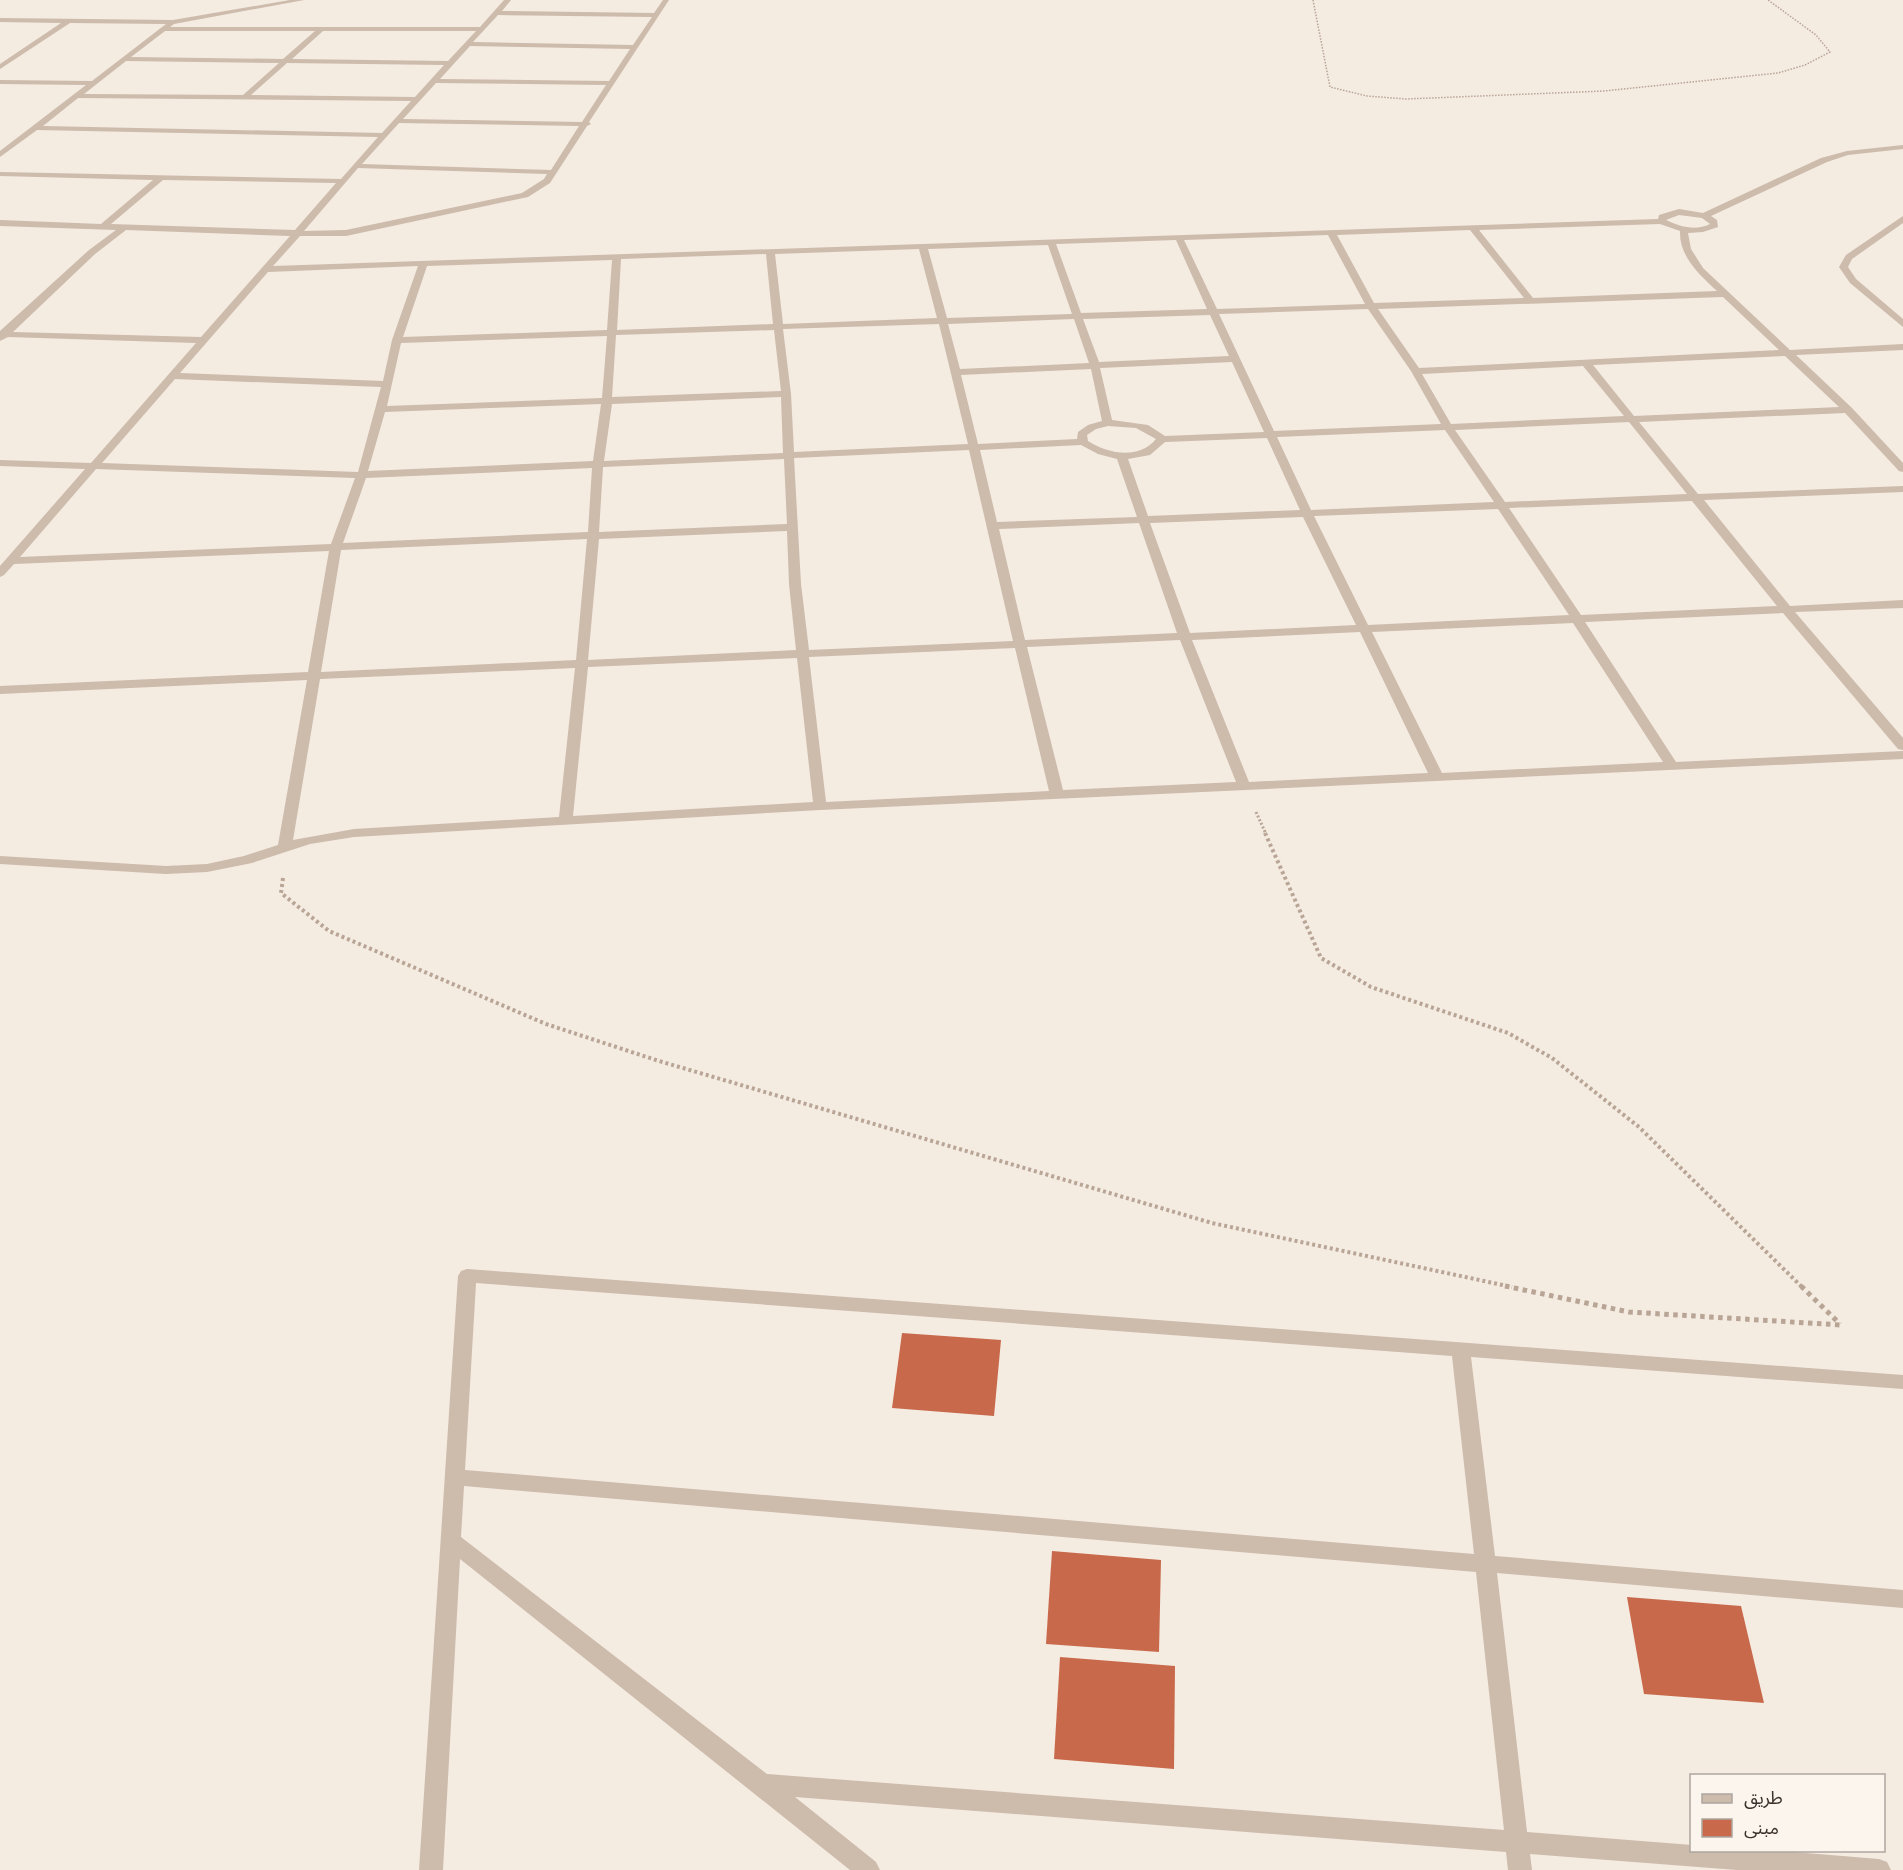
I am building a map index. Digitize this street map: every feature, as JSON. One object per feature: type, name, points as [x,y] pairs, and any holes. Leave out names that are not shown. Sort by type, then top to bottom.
[{"type":"street","points":[[0,21],[173,22],[301,0]]},
{"type":"street","points":[[0,573],[206,340],[342,181],[508,0]]},
{"type":"street","points":[[0,223],[346,233],[525,195],[547,181],[587,124],[666,0]]},
{"type":"street","points":[[496,13],[657,15]]},
{"type":"street","points":[[0,67],[68,21]]},
{"type":"street","points":[[0,155],[173,22]]},
{"type":"street","points":[[165,28],[482,29]]},
{"type":"street","points":[[245,98],[321,29]]},
{"type":"street","points":[[467,44],[636,47]]},
{"type":"street","points":[[125,59],[450,63]]},
{"type":"street","points":[[435,81],[613,83]]},
{"type":"street","points":[[0,82],[93,83]]},
{"type":"street","points":[[78,96],[417,99]]},
{"type":"street","points":[[397,121],[587,124]]},
{"type":"street","points":[[35,128],[385,135]]},
{"type":"street","points":[[0,142],[17,142]]},
{"type":"street","points":[[1704,216],[1824,160],[1847,153],[1903,147]]},
{"type":"street","points":[[356,166],[552,172]]},
{"type":"street","points":[[0,174],[342,181]]},
{"type":"street","points":[[105,225],[161,177]]},
{"type":"street","points":[[267,269],[1662,221],[1684,230],[1710,228],[1715,225],[1713,220],[1704,216],[1668,214],[1662,217],[1662,221]]},
{"type":"street","points":[[1903,219],[1849,257],[1843,267],[1853,281],[1903,324]]},
{"type":"street","points":[[2,336],[92,252],[126,226]]},
{"type":"street","points":[[1472,228],[1530,300]]},
{"type":"street","points":[[1684,230],[1683,243],[1689,257],[1723,294],[1848,410],[1903,469]]},
{"type":"street","points":[[1331,232],[1371,306],[1416,371],[1448,427],[1502,505],[1672,766]]},
{"type":"street","points":[[1179,238],[1307,513],[1437,777]]},
{"type":"street","points":[[1051,242],[1095,366],[1108,423]]},
{"type":"street","points":[[923,247],[975,447],[1018,645],[1057,795]]},
{"type":"street","points":[[770,252],[786,394],[791,527],[820,806]]},
{"type":"street","points":[[565,822],[594,535],[598,464],[607,400],[617,257]]},
{"type":"street","points":[[285,847],[336,546],[362,475],[397,340],[423,264]]},
{"type":"street","points":[[397,340],[1723,294]]},
{"type":"street","points":[[2,336],[206,340]]},
{"type":"street","points":[[1416,371],[1903,347]]},
{"type":"street","points":[[956,372],[1234,359]]},
{"type":"street","points":[[1586,363],[1694,498],[1903,746]]},
{"type":"street","points":[[174,376],[386,384]]},
{"type":"street","points":[[381,408],[786,394]]},
{"type":"street","points":[[1161,439],[1848,410]]},
{"type":"street","points":[[1083,442],[1082,434],[1092,427],[1108,423],[1153,429],[1161,439]]},
{"type":"street","points":[[0,463],[362,475],[1083,442],[1104,454],[1121,456],[1157,448],[1161,439]]},
{"type":"street","points":[[1121,456],[1185,637],[1244,786]]},
{"type":"street","points":[[993,526],[1903,489]]},
{"type":"street","points":[[12,561],[791,527]]},
{"type":"street","points":[[0,690],[1903,604]]},
{"type":"street","points":[[0,860],[166,870],[207,868],[247,860],[285,847],[354,833],[820,806],[1903,755]]},
{"type":"street","points":[[431,1870],[468,1276],[1903,1382]]},
{"type":"street","points":[[1461,1350],[1520,1870]]},
{"type":"street","points":[[456,1477],[1903,1599]]},
{"type":"street","points":[[452,1540],[762,1784],[867,1870]]},
{"type":"street","points":[[762,1784],[1879,1870]]},
{"type":"path","points":[[1313,0],[1330,87],[1367,96],[1407,99],[1647,90],[1785,72],[1815,63],[1830,52],[1816,35],[1768,0]]},
{"type":"path","points":[[285,847],[281,893],[329,931],[546,1024],[659,1061],[1212,1223],[1309,1246],[1629,1312],[1841,1325],[1639,1127],[1552,1058],[1508,1033],[1371,987],[1321,958],[1244,786]]},
{"type":"building","points":[[902,1333],[1001,1340],[994,1416],[892,1408]]},
{"type":"building","points":[[1052,1551],[1161,1560],[1159,1652],[1046,1644]]},
{"type":"building","points":[[1627,1597],[1741,1606],[1764,1703],[1644,1694]]},
{"type":"building","points":[[1060,1657],[1175,1666],[1174,1769],[1054,1759]]}]
